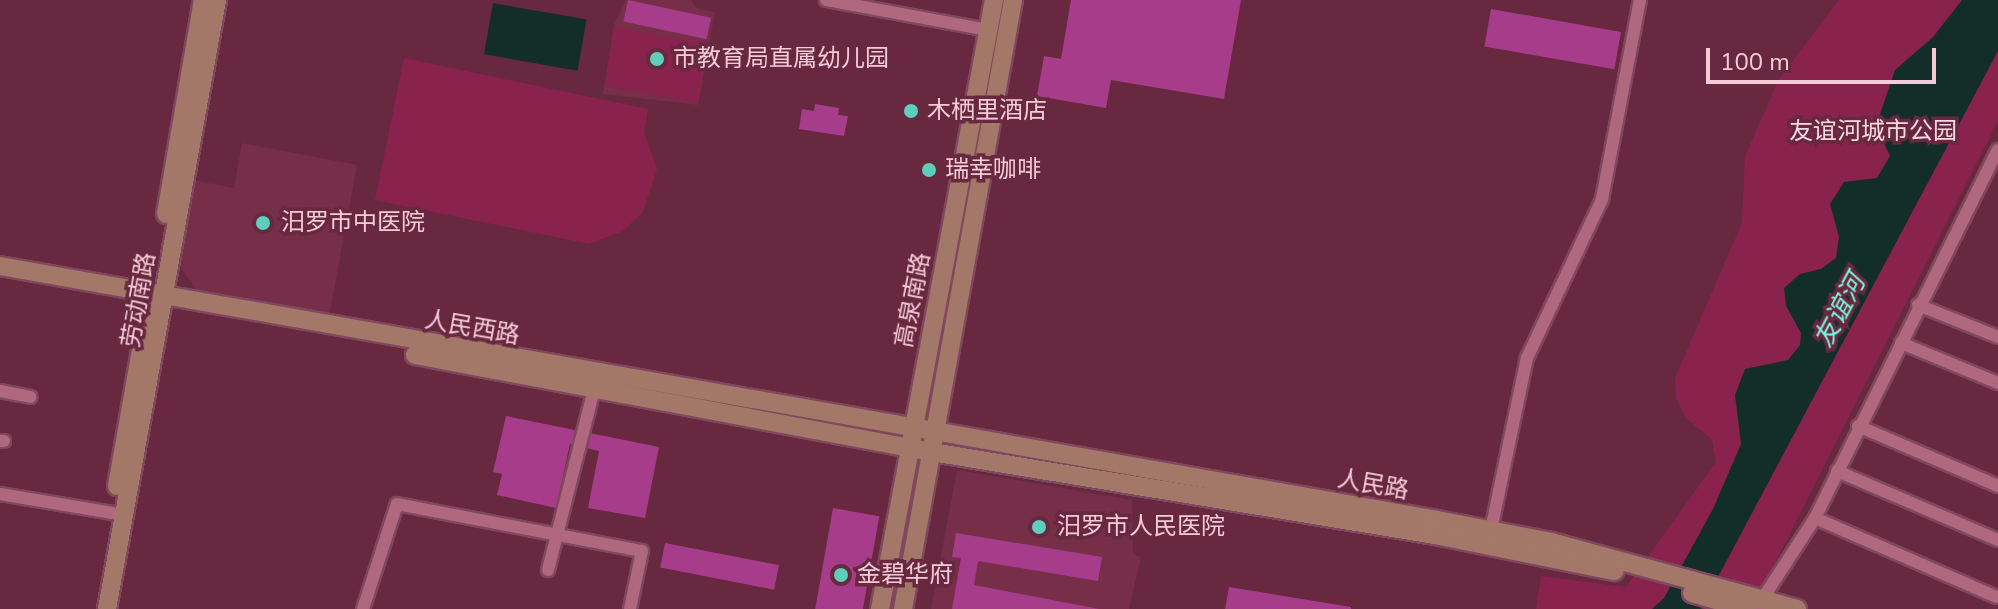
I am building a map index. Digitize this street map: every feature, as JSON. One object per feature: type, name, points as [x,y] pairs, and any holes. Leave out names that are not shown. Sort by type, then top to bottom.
[{"type":"street","name":"劳动南路","points":[[107,609],[203,0]]},
{"type":"street","name":"劳动南路","points":[[95,609],[217,0]]},
{"type":"street","points":[[826,0],[988,30]]},
{"type":"street","name":"高泉南路","points":[[880,609],[994,0]]},
{"type":"street","name":"高泉南路","points":[[903,609],[1013,0]]},
{"type":"street","points":[[1491,530],[1527,358],[1602,199],[1640,0]]},
{"type":"street","points":[[1749,604],[1815,518],[1918,305],[1998,150]]},
{"type":"street","name":"人民西路","points":[[0,266],[156,302],[594,389],[912,440]]},
{"type":"street","name":"人民西路","points":[[0,277],[156,302],[912,440]]},
{"type":"street","points":[[1918,305],[1998,337]]},
{"type":"street","points":[[1901,343],[1998,383]]},
{"type":"street","points":[[548,570],[594,389]]},
{"type":"street","points":[[0,391],[30,397]]},
{"type":"street","points":[[1858,426],[1998,486]]},
{"type":"street","name":"人民路","points":[[912,440],[1648,574]]},
{"type":"street","name":"人民路","points":[[934,444],[1491,530],[1749,604],[1797,609]]},
{"type":"street","points":[[1837,471],[1998,540]]},
{"type":"street","points":[[0,494],[112,513]]},
{"type":"street","points":[[363,609],[397,504],[642,551],[630,609]]},
{"type":"street","points":[[1815,518],[1997,597]]},
{"type":"shaded area","name":"市教育局直属幼儿园","points":[[626,0],[691,0],[698,9],[715,12],[698,105],[603,94],[614,25]]},
{"type":"shaded area","name":"汨罗市中医院","points":[[242,143],[357,165],[329,317],[198,292],[174,258],[187,179],[234,188]]},
{"type":"shaded area","name":"汨罗市人民医院","points":[[957,470],[1132,500],[1133,554],[1141,557],[1129,609],[931,609]]},
{"type":"green space","name":"友谊河城市公园","points":[[1839,0],[1998,0],[1998,121],[1752,609],[1536,609],[1541,576],[1626,587],[1716,462],[1712,440],[1686,418],[1676,398],[1675,378],[1742,223],[1745,156],[1779,79]]},
{"type":"green space","name":"市教育局直属幼儿园","points":[[615,27],[709,43],[698,103],[605,86]]},
{"type":"green space","points":[[404,58],[648,109],[644,132],[657,169],[643,212],[623,231],[589,244],[375,200]]},
{"type":"water","name":"友谊河","points":[[1962,0],[1998,0],[1998,51],[1701,609],[1652,609],[1664,598],[1713,509],[1741,444],[1735,395],[1745,369],[1788,360],[1800,345],[1801,333],[1786,306],[1784,288],[1800,274],[1821,269],[1836,258],[1839,237],[1830,204],[1844,182],[1877,178],[1890,156],[1876,126],[1895,70],[1933,37]]},
{"type":"water","points":[[493,3],[587,19],[578,71],[484,54]]},
{"type":"building","points":[[628,0],[711,18],[707,39],[623,22]]},
{"type":"building","points":[[1071,0],[1241,0],[1224,99],[1111,80],[1106,108],[1037,96],[1044,56],[1061,59]]},
{"type":"building","points":[[1491,9],[1621,32],[1614,69],[1484,46]]},
{"type":"building","points":[[815,104],[839,108],[838,115],[848,116],[844,136],[799,129],[802,109],[814,111]]},
{"type":"building","points":[[506,416],[659,447],[645,518],[588,508],[599,451],[570,444],[556,508],[497,495],[502,474],[493,472]]},
{"type":"building","points":[[833,508],[879,516],[863,609],[815,609]]},
{"type":"building","points":[[956,533],[1102,557],[1098,581],[978,561],[974,585],[1099,609],[952,609],[961,558],[952,557]]},
{"type":"building","points":[[665,543],[779,565],[774,590],[660,568]]},
{"type":"building","points":[[1229,587],[1351,607],[1351,609],[1225,609]]},
{"type":"place","name":"市教育局直属幼儿园","points":[[657,59]]},
{"type":"place","name":"木栖里酒店","points":[[911,111]]},
{"type":"place","name":"瑞幸咖啡","points":[[929,170]]},
{"type":"place","name":"汨罗市中医院","points":[[263,223]]},
{"type":"place","name":"汨罗市人民医院","points":[[1039,527]]},
{"type":"place","name":"金碧华府","points":[[841,575]]}]
